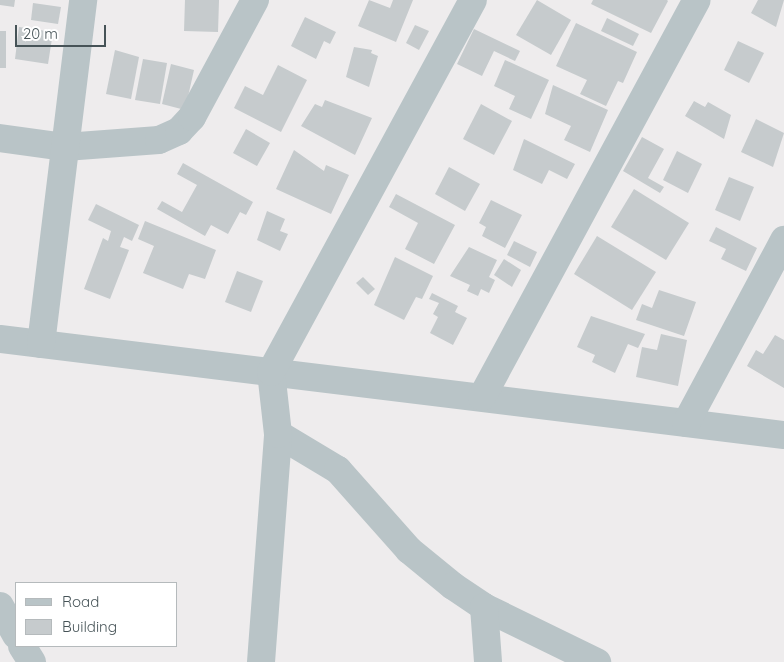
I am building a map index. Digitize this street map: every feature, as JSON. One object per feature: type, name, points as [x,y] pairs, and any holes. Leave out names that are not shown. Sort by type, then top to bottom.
[{"type":"street","points":[[41,344],[83,0]]},
{"type":"street","points":[[0,138],[65,147],[159,140],[179,131],[192,117],[254,0]]},
{"type":"street","points":[[261,662],[278,434],[271,372],[473,0]]},
{"type":"street","points":[[482,398],[697,0]]},
{"type":"street","points":[[686,423],[784,240]]},
{"type":"street","points":[[0,339],[784,435]]},
{"type":"street","points":[[278,434],[338,470],[409,550],[484,607],[597,662]]},
{"type":"street","points":[[0,606],[15,633]]},
{"type":"street","points":[[484,607],[488,662]]},
{"type":"street","points":[[23,647],[32,662]]},
{"type":"building","points":[[0,0],[15,0],[14,7],[0,5]]},
{"type":"building","points":[[185,0],[219,0],[218,32],[184,31]]},
{"type":"building","points":[[369,0],[390,8],[393,0],[413,0],[396,42],[358,26]]},
{"type":"building","points":[[537,0],[571,20],[551,55],[516,35]]},
{"type":"building","points":[[593,0],[668,1],[651,33],[591,4]]},
{"type":"building","points":[[758,0],[784,0],[776,27],[751,13]]},
{"type":"building","points":[[33,3],[61,7],[58,24],[31,20]]},
{"type":"building","points":[[305,17],[336,32],[330,44],[324,41],[316,59],[291,46]]},
{"type":"building","points":[[607,18],[639,34],[633,46],[601,31]]},
{"type":"building","points":[[576,23],[637,52],[623,83],[618,81],[606,106],[580,94],[587,80],[556,66]]},
{"type":"building","points":[[415,25],[429,31],[419,50],[406,43]]},
{"type":"building","points":[[19,27],[53,32],[48,64],[15,59]]},
{"type":"building","points":[[474,29],[520,51],[515,61],[494,51],[482,76],[457,64]]},
{"type":"building","points":[[0,31],[6,31],[6,68],[0,68]]},
{"type":"building","points":[[738,41],[764,53],[749,83],[724,70]]},
{"type":"building","points":[[354,47],[372,50],[371,53],[378,56],[369,87],[346,77]]},
{"type":"building","points":[[115,50],[139,57],[131,99],[106,94]]},
{"type":"building","points":[[143,59],[167,63],[160,104],[135,100]]},
{"type":"building","points":[[505,60],[549,80],[531,119],[509,109],[515,96],[494,86]]},
{"type":"building","points":[[171,64],[194,70],[185,110],[162,104]]},
{"type":"building","points":[[278,65],[307,80],[281,132],[234,108],[245,86],[263,95]]},
{"type":"building","points":[[553,85],[608,110],[590,152],[564,140],[571,126],[545,114]]},
{"type":"building","points":[[325,100],[372,118],[355,155],[301,126],[315,104],[322,107]]},
{"type":"building","points":[[694,101],[705,107],[708,102],[731,115],[724,139],[685,116]]},
{"type":"building","points":[[481,104],[512,121],[494,155],[463,139]]},
{"type":"building","points":[[756,119],[784,133],[773,167],[741,152]]},
{"type":"building","points":[[246,129],[270,143],[257,166],[233,153]]},
{"type":"building","points":[[642,137],[664,149],[648,178],[664,187],[660,193],[623,171]]},
{"type":"building","points":[[524,139],[575,164],[567,179],[549,170],[542,184],[513,170]]},
{"type":"building","points":[[294,150],[324,171],[326,165],[349,175],[331,214],[276,189]]},
{"type":"building","points":[[677,151],[702,164],[688,193],[663,180]]},
{"type":"building","points":[[183,163],[253,202],[246,215],[240,212],[228,234],[211,225],[205,236],[157,209],[162,201],[182,212],[197,185],[177,174]]},
{"type":"building","points":[[449,167],[480,184],[465,211],[435,194]]},
{"type":"building","points":[[729,177],[754,187],[740,221],[715,210]]},
{"type":"building","points":[[634,189],[689,223],[666,260],[611,227]]},
{"type":"building","points":[[396,194],[455,225],[434,264],[405,249],[418,223],[389,207]]},
{"type":"building","points":[[491,200],[522,215],[505,248],[482,236],[486,227],[479,223]]},
{"type":"building","points":[[96,204],[139,225],[132,241],[124,237],[120,247],[129,250],[110,299],[84,289],[103,238],[108,241],[111,231],[88,220]]},
{"type":"building","points":[[267,211],[285,219],[280,231],[288,234],[280,251],[257,240]]},
{"type":"building","points":[[145,221],[216,250],[205,279],[189,274],[183,289],[143,273],[154,246],[138,239]]},
{"type":"building","points":[[716,227],[757,248],[746,271],[721,259],[726,249],[709,241]]},
{"type":"building","points":[[597,236],[656,272],[632,310],[574,274]]},
{"type":"building","points":[[514,241],[537,252],[530,267],[507,255]]},
{"type":"building","points":[[469,247],[497,260],[489,277],[495,280],[489,293],[481,289],[478,296],[467,291],[470,285],[450,276]]},
{"type":"building","points":[[395,257],[433,276],[422,299],[416,297],[404,320],[374,305]]},
{"type":"building","points":[[504,259],[521,270],[512,287],[494,275]]},
{"type":"building","points":[[237,271],[263,281],[251,312],[225,302]]},
{"type":"building","points":[[363,277],[375,289],[368,295],[356,283]]},
{"type":"building","points":[[659,290],[696,302],[684,336],[636,320],[642,304],[652,308]]},
{"type":"building","points":[[432,293],[458,306],[455,312],[467,318],[453,345],[430,333],[438,317],[433,314],[439,303],[429,299]]},
{"type":"building","points":[[591,316],[645,334],[638,348],[628,344],[615,373],[592,362],[595,355],[577,347]]},
{"type":"building","points":[[661,334],[687,340],[678,386],[636,377],[642,347],[657,350]]},
{"type":"building","points":[[775,335],[784,340],[784,388],[747,366],[756,350],[763,354]]}]
